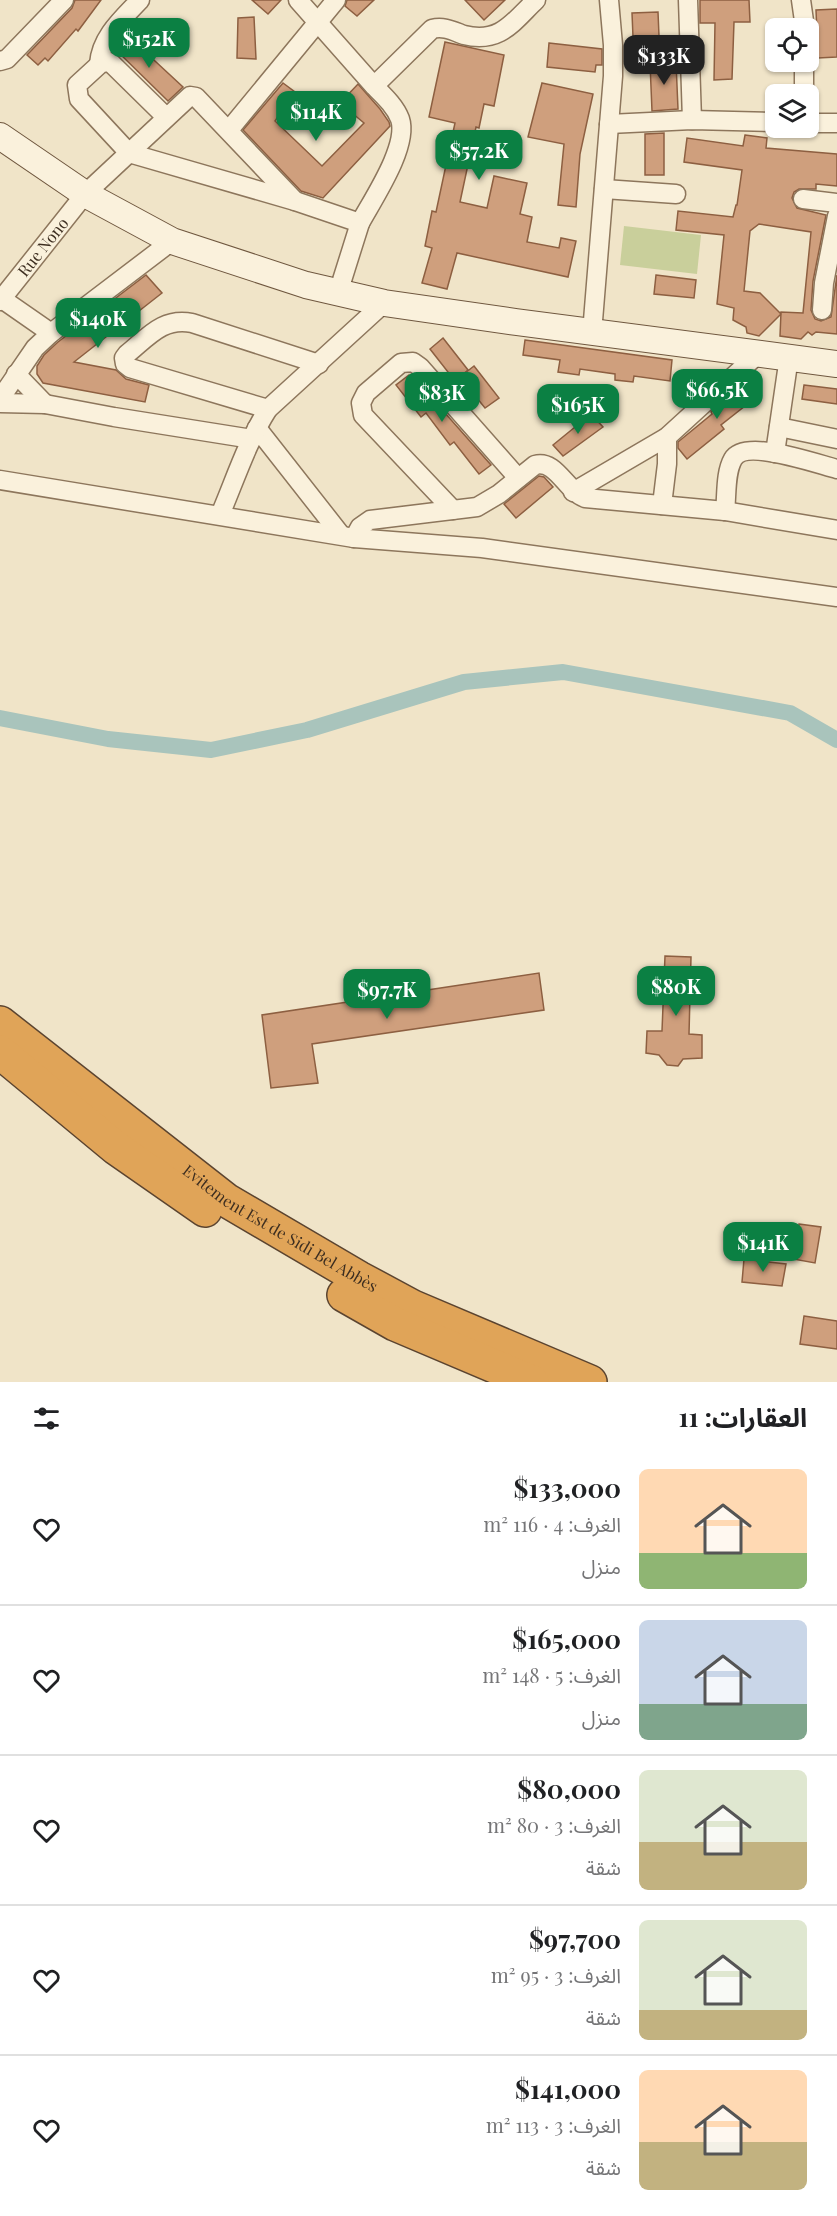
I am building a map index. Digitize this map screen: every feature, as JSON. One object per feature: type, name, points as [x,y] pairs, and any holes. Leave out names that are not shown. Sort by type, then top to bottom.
[{"type":"highway","name":"Evitement Est de Sidi Bel Abbès","points":[[0,1023],[226,1200],[359,1278],[414,1307],[591,1382]]},
{"type":"highway","name":"Evitement Est de Sidi Bel Abbès","points":[[0,1052],[116,1148],[234,1230],[395,1324],[532,1382]]},
{"type":"street","points":[[0,61],[7,59],[64,0]]},
{"type":"street","points":[[99,64],[105,42],[140,0]]},
{"type":"street","points":[[298,0],[393,106],[400,119],[402,130],[393,161],[360,223],[338,293]]},
{"type":"street","points":[[295,201],[229,130],[317,20],[336,0]]},
{"type":"street","points":[[374,86],[432,29],[447,28],[463,34],[489,38],[506,29],[537,0]]},
{"type":"street","points":[[592,333],[609,124],[613,45],[609,0]]},
{"type":"street","points":[[688,0],[693,120]]},
{"type":"street","points":[[801,0],[804,18]]},
{"type":"street","points":[[166,117],[112,63],[103,61],[79,83],[77,96],[129,153],[295,201],[360,223]]},
{"type":"street","name":"Rue Nono","points":[[1,300],[86,194],[192,95],[229,130]]},
{"type":"street","points":[[609,124],[693,120],[765,122]]},
{"type":"street","points":[[819,123],[837,123]]},
{"type":"street","points":[[0,136],[86,194],[172,241],[277,277],[384,303],[592,333],[837,364]]},
{"type":"street","points":[[604,189],[675,194]]},
{"type":"street","points":[[803,199],[837,202]]},
{"type":"street","points":[[822,310],[824,283],[837,216]]},
{"type":"street","points":[[0,399],[35,348],[51,333],[172,241]]},
{"type":"street","points":[[1,300],[51,333]]},
{"type":"street","points":[[220,516],[254,433],[268,409],[384,303]]},
{"type":"street","points":[[268,409],[130,368],[125,364],[124,358],[163,325],[176,321],[192,323],[319,364]]},
{"type":"street","points":[[573,492],[667,437],[758,354]]},
{"type":"street","points":[[775,453],[789,357]]},
{"type":"street","points":[[453,510],[363,414],[361,403],[366,393],[401,363],[413,362],[420,367],[518,478]]},
{"type":"street","points":[[16,374],[45,404]]},
{"type":"street","points":[[0,403],[45,404],[114,417],[254,433],[348,537]]},
{"type":"street","points":[[779,427],[837,439]]},
{"type":"street","points":[[662,505],[667,464],[667,437]]},
{"type":"street","points":[[725,510],[728,480],[735,456],[746,450],[775,453],[837,469]]},
{"type":"street","points":[[348,537],[370,520],[477,507],[499,494],[535,465],[546,464],[573,492],[585,498],[725,510],[837,530]]},
{"type":"street","points":[[0,480],[348,537],[483,549],[837,597]]},
{"type":"green space","points":[[624,226],[701,235],[697,274],[620,265]]},
{"type":"building","points":[[75,0],[101,0],[78,31],[76,29],[48,61],[45,58],[38,65],[27,55],[72,8]]},
{"type":"building","points":[[252,0],[281,0],[268,14]]},
{"type":"building","points":[[347,0],[374,0],[357,16],[345,6]]},
{"type":"building","points":[[465,0],[505,0],[484,20]]},
{"type":"building","points":[[700,0],[749,0],[750,22],[734,22],[732,79],[714,80],[715,23],[700,23]]},
{"type":"building","points":[[837,9],[837,57],[819,58],[819,18],[816,18],[816,10]]},
{"type":"building","points":[[658,12],[660,60],[634,61],[632,13]]},
{"type":"building","points":[[254,17],[256,59],[237,58],[238,18]]},
{"type":"building","points":[[128,36],[183,87],[168,101],[115,49]]},
{"type":"building","points":[[445,42],[504,55],[494,106],[484,104],[479,128],[476,127],[460,202],[487,208],[494,176],[527,183],[520,214],[532,217],[527,242],[559,248],[561,238],[576,241],[568,277],[457,253],[447,289],[422,283],[432,248],[425,246],[432,211],[436,212],[455,123],[429,117]]},
{"type":"building","points":[[549,43],[602,49],[602,65],[596,65],[595,72],[547,67]]},
{"type":"building","points":[[676,62],[678,109],[652,111],[650,63]]},
{"type":"building","points":[[283,83],[295,92],[275,121],[322,166],[364,123],[340,103],[358,84],[389,122],[390,126],[323,198],[301,191],[243,130]]},
{"type":"building","points":[[542,83],[593,94],[580,154],[576,207],[558,205],[564,144],[528,137]]},
{"type":"building","points":[[664,133],[664,175],[645,175],[645,134]]},
{"type":"building","points":[[745,135],[767,138],[766,148],[837,154],[837,186],[816,184],[816,189],[799,189],[794,192],[792,198],[797,208],[826,215],[813,281],[811,310],[815,319],[821,321],[831,317],[837,275],[837,334],[816,332],[812,335],[808,332],[801,339],[780,336],[781,314],[759,336],[747,333],[746,327],[733,320],[734,308],[717,304],[724,235],[676,230],[678,211],[733,217],[742,170],[684,162],[687,138],[743,146]],"holes":[[[759,224],[811,232],[803,313],[781,312],[781,314],[760,293],[744,291],[750,231]]]},
{"type":"building","points":[[146,275],[162,293],[74,362],[116,370],[126,379],[149,385],[145,402],[43,383],[37,374],[37,366],[44,355]]},
{"type":"building","points":[[656,275],[696,280],[694,298],[654,294]]},
{"type":"building","points":[[443,338],[468,370],[455,381],[430,349]]},
{"type":"building","points":[[525,340],[672,360],[670,381],[634,376],[633,382],[615,380],[615,374],[580,369],[579,375],[558,372],[560,360],[523,355]]},
{"type":"building","points":[[474,366],[499,398],[485,408],[460,377]]},
{"type":"building","points":[[409,375],[434,406],[437,404],[491,465],[479,474],[454,442],[450,445],[426,413],[421,417],[396,385]]},
{"type":"building","points":[[746,380],[759,395],[721,425],[724,429],[687,459],[678,448],[678,442],[712,414],[711,412]]},
{"type":"building","points":[[804,385],[837,389],[837,404],[802,399]]},
{"type":"building","points":[[591,414],[603,427],[563,456],[553,445]]},
{"type":"building","points":[[539,476],[544,477],[553,487],[516,518],[504,504]]},
{"type":"building","points":[[665,956],[691,957],[689,1034],[702,1035],[702,1058],[683,1059],[678,1066],[667,1065],[659,1055],[646,1053],[647,1031],[662,1031]]},
{"type":"building","points":[[539,973],[544,1010],[312,1044],[318,1083],[271,1088],[262,1015]]},
{"type":"building","points":[[799,1224],[821,1227],[815,1263],[793,1259]]},
{"type":"building","points":[[744,1259],[786,1264],[782,1286],[742,1282]]},
{"type":"building","points":[[804,1316],[837,1321],[837,1349],[800,1344]]},
{"type":"waterway","points":[[0,718],[108,739],[211,750],[307,730],[464,682],[563,672],[790,713],[837,740]]}]
